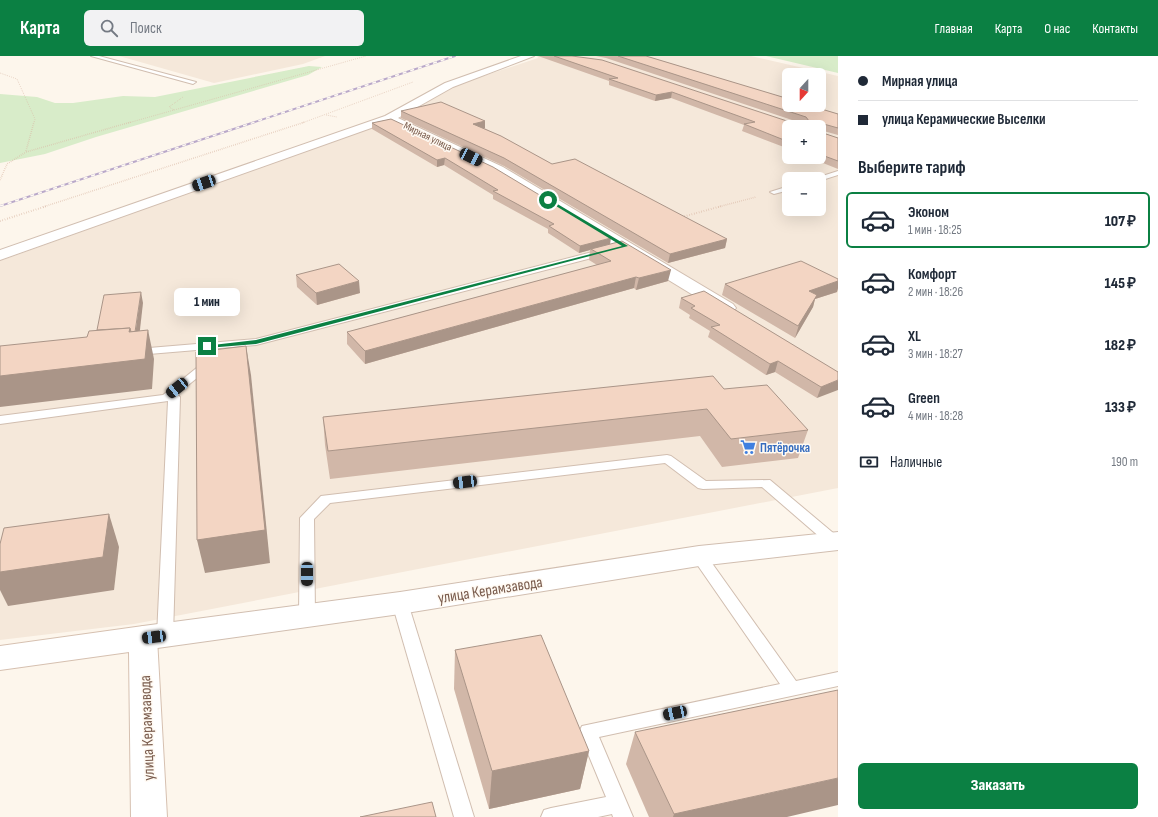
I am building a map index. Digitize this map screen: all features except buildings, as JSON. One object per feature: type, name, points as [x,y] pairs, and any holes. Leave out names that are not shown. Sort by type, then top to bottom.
[{"type":"street","points":[[0,255],[389,118],[449,85],[530,56]]},
{"type":"street","name":"Мирная улица","points":[[389,118],[498,170],[738,314]]},
{"type":"street","name":"улица Керамзавода","points":[[0,658],[400,603],[699,556],[836,541]]},
{"type":"street","name":"улица Керамзавода","points":[[149,817],[154,637]]},
{"type":"lane","points":[[92,56],[193,82]]},
{"type":"lane","points":[[826,176],[838,173]]},
{"type":"lane","points":[[774,192],[782,190]]},
{"type":"lane","points":[[127,353],[256,342],[625,246]]},
{"type":"lane","points":[[166,398],[201,369],[239,344]]},
{"type":"lane","points":[[0,420],[174,397],[154,637]]},
{"type":"lane","points":[[307,616],[307,518],[326,499],[667,459],[703,485],[765,483],[836,541]]},
{"type":"lane","points":[[699,556],[792,688]]},
{"type":"lane","points":[[400,603],[464,817]]},
{"type":"lane","points":[[551,817],[620,810],[588,732],[838,678]]},
{"type":"path","points":[[0,180],[7,164],[26,152],[366,56]]},
{"type":"path","points":[[0,73],[17,79],[35,119],[26,152]]},
{"type":"path","points":[[0,221],[279,132],[414,81]]},
{"type":"path","points":[[682,217],[774,192]]},
{"type":"shaded area","points":[[119,56],[325,56],[303,64],[214,83]]},
{"type":"shaded area","points":[[537,56],[751,56],[803,68],[782,68],[782,112],[826,112],[826,73],[838,76],[838,488],[134,624],[0,640],[0,261],[386,122],[453,86],[538,58]]},
{"type":"green space","points":[[766,56],[838,56],[838,73],[826,70],[826,68],[817,68]]},
{"type":"green space","points":[[309,66],[322,67],[308,75],[96,137],[45,154],[0,163],[0,94],[37,97],[55,103],[73,103],[123,96],[155,97]]},
{"type":"railway","points":[[0,206],[455,56]]},
{"type":"place","name":"Пятёрочка","points":[[748,447]]},
{"type":"route","points":[[207,346],[256,342],[625,246],[548,200]]}]
